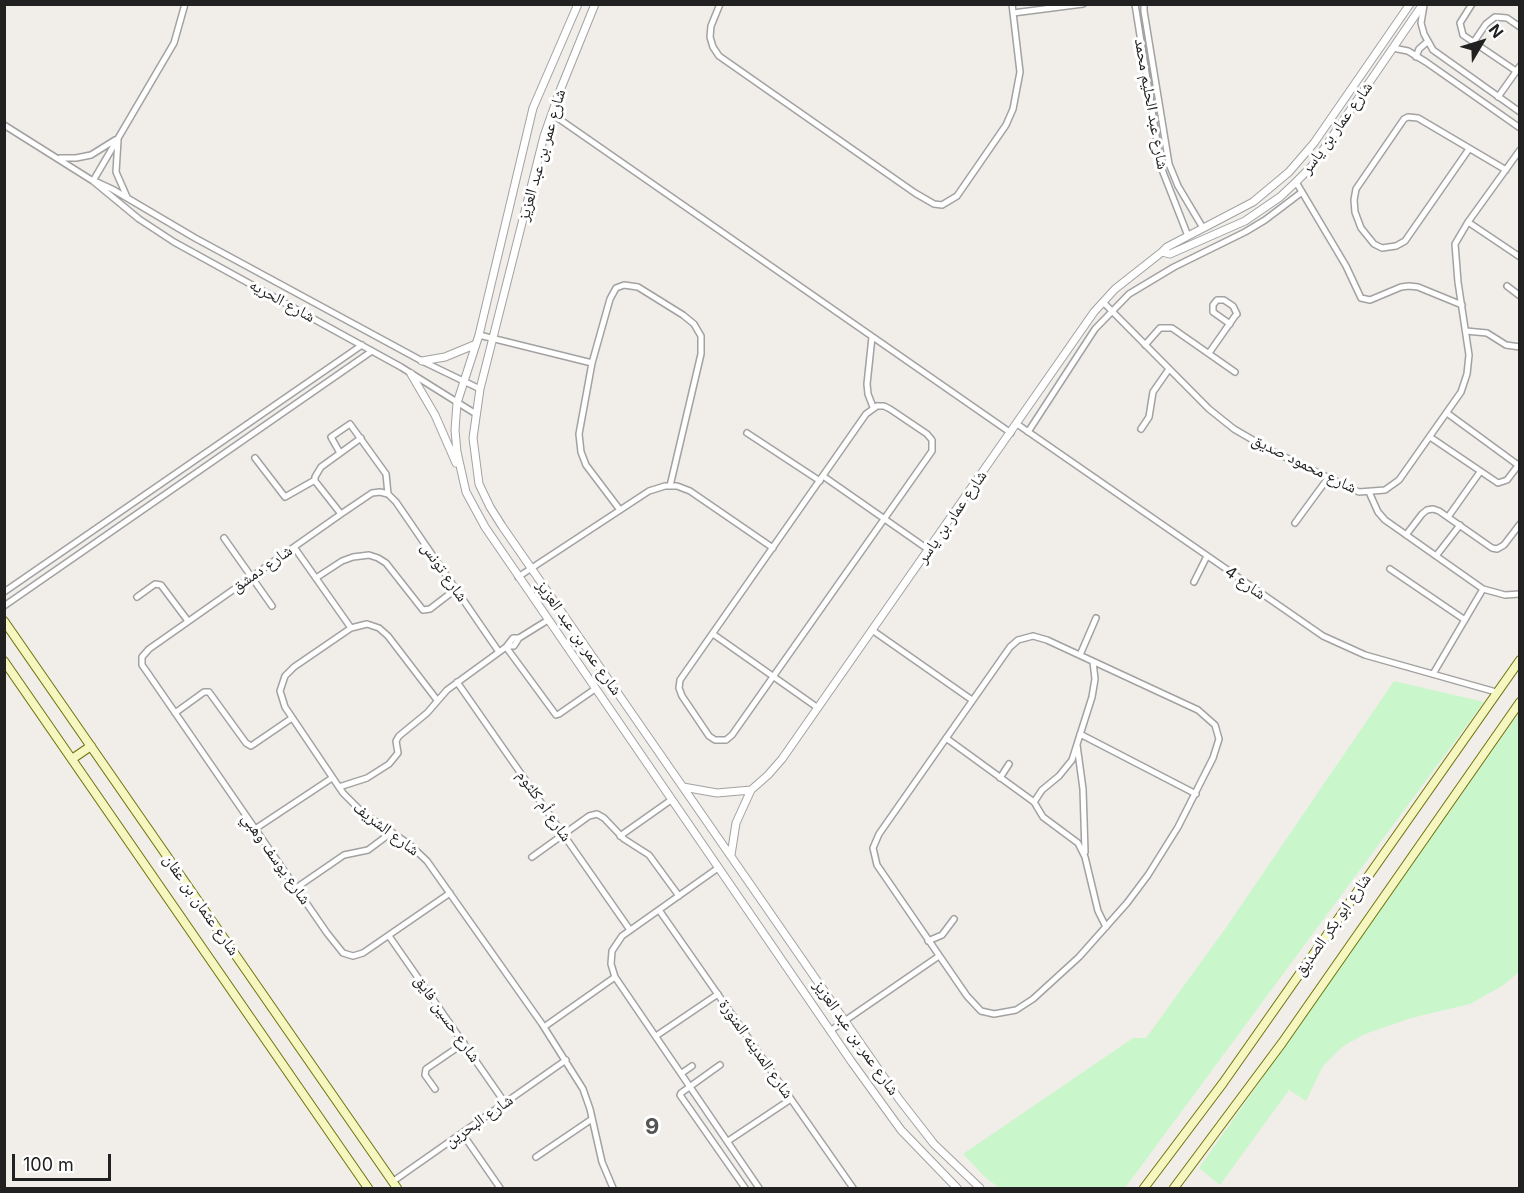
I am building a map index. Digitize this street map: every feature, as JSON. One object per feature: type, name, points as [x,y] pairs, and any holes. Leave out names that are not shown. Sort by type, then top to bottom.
[{"type":"main road","name":"شارع عثمان بن عفان","points":[[4,621],[394,1185]]},
{"type":"main road","name":"شارع ابو بكر الصديق","points":[[1144,1188],[1222,1083],[1520,660]]},
{"type":"main road","name":"شارع عثمان بن عفان","points":[[4,661],[368,1188]]},
{"type":"main road","name":"شارع ابو بكر الصديق","points":[[1174,1188],[1282,1043],[1520,702]]},
{"type":"main road","points":[[72,759],[91,746]]},
{"type":"street","points":[[93,181],[174,43],[185,4]]},
{"type":"street","name":"شارع عمر بن عبد العزيز","points":[[578,4],[533,108],[478,335],[463,380],[455,430],[461,474],[474,509],[518,577],[830,1031],[901,1130],[957,1188]]},
{"type":"street","name":"شارع عمر بن عبد العزيز","points":[[595,4],[544,136],[480,389],[472,438],[479,484],[490,507],[531,568],[844,1021],[916,1122],[947,1158],[980,1188]]},
{"type":"street","points":[[720,4],[711,26],[710,37],[719,56],[915,193],[934,204],[942,205],[957,196],[1006,125],[1013,109],[1020,72],[1012,4]]},
{"type":"street","points":[[1013,13],[1083,4]]},
{"type":"street","points":[[1126,4],[1144,8]]},
{"type":"street","name":"شارع عمار بن ياسر","points":[[731,856],[736,823],[751,790],[775,767],[818,708],[1087,322],[1128,277],[1167,247],[1239,210],[1266,192],[1298,162],[1314,143],[1410,4]]},
{"type":"street","points":[[1424,4],[1421,23],[1427,42],[1437,54],[1519,109]]},
{"type":"street","name":"شارع عمار بن ياسر","points":[[1162,252],[1170,254],[1245,221],[1280,197],[1296,182],[1312,166],[1424,4]]},
{"type":"street","points":[[1472,4],[1460,23],[1463,35],[1518,68],[1498,97]]},
{"type":"street","name":"شارع عبد الحليم محمد","points":[[1134,6],[1158,153],[1165,179],[1188,236]]},
{"type":"street","name":"شارع عبد الحليم محمد","points":[[1144,8],[1173,176],[1203,228]]},
{"type":"street","points":[[1473,43],[1486,24],[1496,17],[1508,18],[1519,26]]},
{"type":"street","points":[[1416,57],[1419,49],[1427,42]]},
{"type":"street","points":[[1393,48],[1408,51],[1520,128]]},
{"type":"street","points":[[552,114],[1011,433]]},
{"type":"street","points":[[1469,149],[1405,240],[1396,246],[1382,248],[1374,244],[1360,228],[1355,212],[1356,189],[1404,119],[1413,116],[1418,118],[1506,170]]},
{"type":"street","name":"شارع الحريه","points":[[4,125],[60,158],[93,181],[139,219],[174,242],[362,345],[476,414]]},
{"type":"street","points":[[60,158],[91,156],[119,138]]},
{"type":"street","points":[[119,138],[116,172],[128,199]]},
{"type":"street","name":"شارع محمود صديق","points":[[1103,302],[1209,409],[1234,429],[1270,450],[1359,492],[1385,490],[1400,480],[1461,392],[1467,374],[1469,355],[1454,249],[1468,222],[1520,150]]},
{"type":"street","points":[[1165,179],[1173,176]]},
{"type":"street","name":"شارع الحريه","points":[[93,181],[106,186],[195,238],[422,361],[480,389]]},
{"type":"street","points":[[1296,182],[1346,266],[1361,298],[1370,300],[1409,286],[1426,290],[1462,306]]},
{"type":"street","points":[[1028,432],[1095,329],[1111,310],[1143,284],[1245,232],[1302,192]]},
{"type":"street","points":[[1239,210],[1245,221]]},
{"type":"street","points":[[1468,222],[1520,257]]},
{"type":"street","points":[[620,510],[588,468],[581,452],[579,424],[592,363],[611,295],[621,285],[632,284],[683,315],[697,327],[702,340],[701,354],[670,486]]},
{"type":"street","points":[[1507,286],[1520,296]]},
{"type":"street","points":[[1209,353],[1230,324],[1237,314],[1236,308],[1224,300],[1217,300],[1213,305],[1213,312],[1230,324]]},
{"type":"street","points":[[1145,345],[1155,332],[1166,327],[1172,328],[1235,372]]},
{"type":"street","points":[[1466,332],[1487,333],[1506,345],[1520,347]]},
{"type":"street","points":[[478,335],[592,363]]},
{"type":"street","points":[[872,337],[867,384],[873,407]]},
{"type":"street","points":[[4,592],[362,345]]},
{"type":"street","points":[[422,361],[445,357],[474,345]]},
{"type":"street","points":[[4,606],[372,351]]},
{"type":"street","points":[[1141,429],[1149,417],[1153,392],[1169,369]]},
{"type":"street","points":[[411,374],[435,415],[461,474]]},
{"type":"street","points":[[286,398],[292,406]]},
{"type":"street","points":[[880,405],[890,409],[927,434],[933,443],[930,454],[729,738],[719,741],[712,738],[682,696],[679,688],[680,680],[873,407],[880,405]]},
{"type":"street","points":[[265,412],[271,421]]},
{"type":"street","points":[[1430,437],[1493,481],[1503,483],[1508,480],[1519,464],[1446,413]]},
{"type":"street","points":[[340,453],[331,440],[332,436],[350,424],[386,474],[388,494]]},
{"type":"street","name":"شارع 4","points":[[1017,424],[1311,629],[1335,643],[1365,655],[1496,692]]},
{"type":"street","points":[[747,433],[885,519],[929,550]]},
{"type":"street","points":[[255,458],[285,497],[315,480],[319,469],[361,438]]},
{"type":"street","points":[[1448,517],[1480,472]]},
{"type":"street","points":[[1295,523],[1328,478]]},
{"type":"street","points":[[315,480],[341,514]]},
{"type":"street","points":[[518,577],[649,491],[670,486],[690,491],[773,548]]},
{"type":"street","name":"شارع دمشق","points":[[142,657],[147,650],[341,514],[372,494],[380,492],[388,494]]},
{"type":"street","points":[[1369,492],[1372,502],[1384,520],[1484,589],[1505,595],[1520,594]]},
{"type":"street","name":"شارع تونس","points":[[388,494],[396,502],[500,652]]},
{"type":"street","points":[[1406,535],[1427,510],[1433,509],[1492,548],[1497,549],[1504,545],[1520,524]]},
{"type":"street","points":[[1436,556],[1460,525]]},
{"type":"street","points":[[224,538],[272,606]]},
{"type":"street","points":[[80,540],[86,549]]},
{"type":"street","points":[[294,547],[351,628],[367,624],[383,631],[437,700]]},
{"type":"street","points":[[58,555],[65,564]]},
{"type":"street","points":[[316,578],[342,561],[369,555],[386,563],[423,610],[430,609],[456,589]]},
{"type":"street","points":[[1194,582],[1207,556]]},
{"type":"street","points":[[1390,569],[1465,620]]},
{"type":"street","points":[[137,597],[155,585],[161,585],[188,621]]},
{"type":"street","points":[[1434,674],[1484,589]]},
{"type":"street","points":[[1080,655],[1096,618]]},
{"type":"street","points":[[339,787],[367,778],[389,764],[398,753],[396,741],[399,736],[427,713],[437,700],[457,682],[507,647],[514,646],[519,638],[548,620]]},
{"type":"street","name":"شارع الشريف","points":[[351,628],[294,667],[285,676],[280,695],[292,718],[332,778],[358,809],[409,844],[427,861],[544,1027],[583,1089],[602,1162],[614,1188]]},
{"type":"street","points":[[872,630],[972,700]]},
{"type":"street","points":[[712,634],[818,708]]},
{"type":"street","points":[[1039,637],[1093,662],[1198,710],[1215,725],[1219,739],[1217,747],[1178,827],[1153,867],[1106,927],[1067,969],[1033,999],[1016,1010],[1001,1014],[988,1013],[976,1007],[928,941],[877,865],[873,848],[879,834],[1010,647],[1023,638],[1039,637]]},
{"type":"street","points":[[507,647],[556,715],[595,689]]},
{"type":"street","name":"شارع يوسف وهبي","points":[[142,657],[144,668],[343,953],[353,956],[363,953],[450,893]]},
{"type":"street","points":[[1034,802],[1042,790],[1068,765],[1094,688],[1093,662]]},
{"type":"street","name":"شارع أم كلثوم","points":[[457,682],[630,930]]},
{"type":"street","points":[[175,713],[204,692],[209,692],[245,742],[251,746],[292,718]]},
{"type":"street","points":[[1080,734],[1196,794]]},
{"type":"street","points":[[946,738],[1034,802],[1043,817],[1074,839],[1081,847],[1085,857]]},
{"type":"street","points":[[1076,744],[1084,812],[1085,857],[1092,893],[1106,927]]},
{"type":"street","points":[[1000,778],[1009,764]]},
{"type":"street","points":[[255,829],[332,778]]},
{"type":"street","points":[[682,787],[717,793],[751,790]]},
{"type":"street","points":[[620,836],[671,800]]},
{"type":"street","points":[[532,857],[589,816],[597,814],[604,818],[620,836],[649,855],[679,896]]},
{"type":"street","points":[[296,888],[344,855],[368,850],[392,832]]},
{"type":"street","points":[[718,868],[619,939],[612,951],[611,964],[615,977],[759,1188]]},
{"type":"street","name":"شارع المدينه المنورة","points":[[659,910],[853,1188]]},
{"type":"street","points":[[928,941],[942,935],[954,919]]},
{"type":"street","name":"شارع حسين فايق","points":[[389,936],[505,1103]]},
{"type":"street","points":[[830,1031],[939,956]]},
{"type":"street","points":[[544,1027],[615,977]]},
{"type":"street","points":[[656,1036],[718,994]]},
{"type":"street","points":[[435,1089],[425,1076],[426,1069],[464,1043]]},
{"type":"street","name":"شارع البحرين","points":[[394,1185],[462,1133],[566,1060]]},
{"type":"street","points":[[720,1065],[681,1093],[681,1096],[745,1188]]},
{"type":"street","points":[[682,1073],[692,1066]]},
{"type":"street","points":[[728,1141],[791,1099]]},
{"type":"street","points":[[536,1157],[592,1119]]},
{"type":"street","points":[[462,1133],[500,1188]]},
{"type":"green space","points":[[1394,681],[1484,702],[1125,1188],[1000,1188],[987,1179],[963,1154],[1133,1038],[1146,1038],[1225,929]]},
{"type":"green space","points":[[1519,713],[1519,972],[1502,986],[1470,1004],[1411,1018],[1365,1034],[1342,1047],[1323,1066],[1306,1101],[1289,1090],[1220,1185],[1199,1168]]},
{"type":"district","name":"9","points":[[653,1127]]}]
